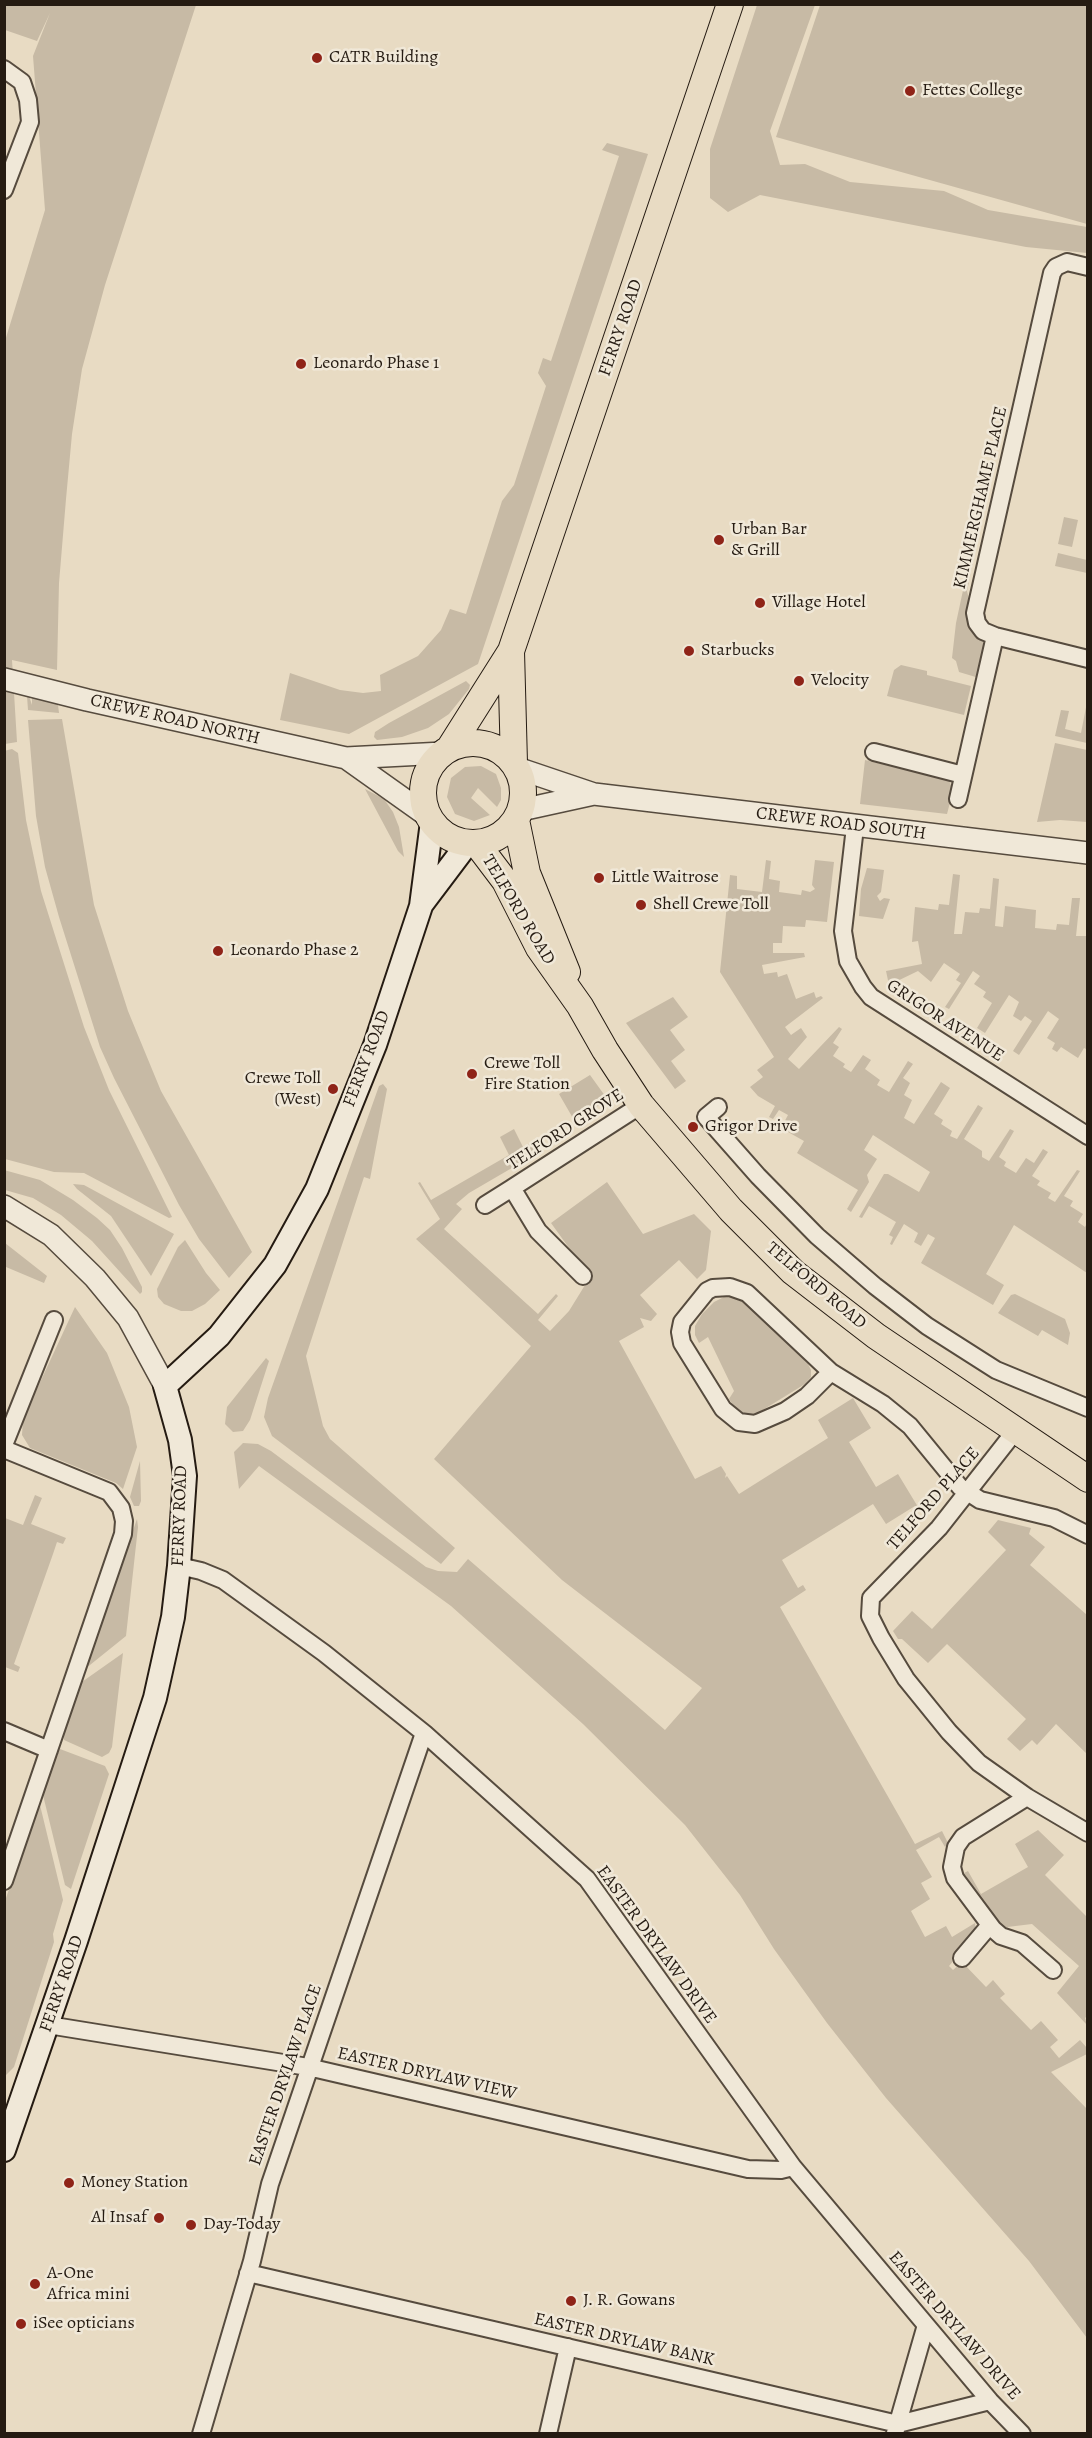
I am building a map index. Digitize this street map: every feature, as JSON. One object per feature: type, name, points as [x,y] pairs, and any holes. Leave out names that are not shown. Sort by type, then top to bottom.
[{"type":"main road","name":"FERRY ROAD","points":[[446,751],[511,651],[730,4]]},
{"type":"main road","name":"FERRY ROAD","points":[[511,651],[515,766]]},
{"type":"main road","points":[[472,743],[484,744],[495,748],[515,766],[524,789],[518,815],[499,837],[472,843],[448,837],[431,820],[425,806],[424,783],[434,761],[446,751],[472,743]]},
{"type":"main road","name":"TELFORD ROAD","points":[[518,815],[527,873],[580,1006]]},
{"type":"main road","name":"FERRY ROAD","points":[[4,2150],[13,2102],[48,2025],[155,1698],[172,1617],[179,1566],[185,1476],[180,1440],[165,1386],[219,1336],[275,1264],[317,1189],[375,1045],[421,906],[431,820]]},
{"type":"main road","name":"FERRY ROAD","points":[[421,906],[472,843]]},
{"type":"main road","name":"TELFORD ROAD","points":[[472,843],[505,881],[538,948],[580,1006],[641,1105],[731,1210],[793,1272],[876,1336],[1088,1479]]},
{"type":"street","points":[[4,69],[22,82],[28,100],[30,122],[4,190]]},
{"type":"street","name":"KIMMERGHAME PLACE","points":[[995,636],[983,631],[977,623],[975,613],[1052,273],[1056,267],[1067,262],[1088,267]]},
{"type":"street","points":[[958,799],[995,636],[1088,659]]},
{"type":"street","name":"CREWE ROAD NORTH","points":[[4,679],[346,759],[446,751]]},
{"type":"street","points":[[874,753],[963,776]]},
{"type":"street","name":"CREWE ROAD NORTH","points":[[346,759],[431,820]]},
{"type":"street","name":"CREWE ROAD SOUTH","points":[[515,766],[594,794],[855,827],[1088,853]]},
{"type":"street","name":"CREWE ROAD SOUTH","points":[[518,815],[594,794]]},
{"type":"street","name":"GRIGOR AVENUE","points":[[855,827],[843,931],[849,962],[863,987],[871,997],[1088,1136]]},
{"type":"street","name":"TELFORD GROVE","points":[[485,1205],[641,1105]]},
{"type":"street","name":"TELFORD ROAD","points":[[718,1107],[706,1117],[758,1176],[817,1236],[875,1286],[927,1326],[996,1370],[1088,1408]]},
{"type":"street","name":"TELFORD GROVE","points":[[512,1188],[538,1231],[583,1276]]},
{"type":"street","points":[[4,1206],[51,1235],[95,1278],[128,1318],[165,1386]]},
{"type":"street","points":[[831,1372],[807,1396],[785,1411],[755,1424],[739,1422],[723,1409],[682,1343],[680,1332],[682,1322],[707,1291],[723,1286],[747,1293],[831,1372],[896,1414],[922,1438],[950,1477],[969,1493],[1007,1508],[1054,1518],[1088,1535]]},
{"type":"street","points":[[4,1881],[123,1534],[122,1511],[109,1492],[4,1447],[54,1320]]},
{"type":"street","name":"TELFORD PLACE","points":[[1016,1430],[969,1493],[869,1603],[872,1622],[906,1679],[949,1732],[979,1762],[1027,1797]]},
{"type":"street","name":"EASTER DRYLAW DRIVE","points":[[179,1566],[201,1570],[223,1580],[324,1653],[424,1733],[587,1880],[793,2167],[990,2401],[1022,2433]]},
{"type":"street","points":[[4,1731],[49,1750]]},
{"type":"street","name":"EASTER DRYLAW PLACE","points":[[201,2433],[248,2273],[270,2184],[308,2067],[424,1733]]},
{"type":"street","points":[[1053,1970],[1029,1948],[1016,1940],[1001,1936],[990,1925],[955,1878],[952,1857],[963,1837],[1027,1797],[1088,1833]]},
{"type":"street","points":[[962,1958],[990,1925]]},
{"type":"street","name":"EASTER DRYLAW VIEW","points":[[48,2025],[308,2067],[748,2169],[781,2170],[793,2167]]},
{"type":"street","name":"EASTER DRYLAW BANK","points":[[248,2273],[568,2348],[897,2429],[990,2401]]},
{"type":"street","points":[[897,2429],[926,2325]]},
{"type":"street","points":[[548,2433],[568,2348]]},
{"type":"shaded area","points":[[5,5],[196,5],[105,285],[82,369],[72,434],[59,583],[57,670],[12,660],[17,742],[5,744],[5,341],[45,210],[33,56],[50,13],[37,41],[5,30]]},
{"type":"shaded area","points":[[757,5],[815,5],[770,131],[780,165],[805,164],[850,182],[944,191],[988,210],[1087,227],[1087,253],[1026,247],[760,195],[728,212],[710,198],[710,149]]},
{"type":"shaded area","name":"Fettes College","points":[[820,5],[1087,5],[1087,224],[776,137]]},
{"type":"shaded area","points":[[607,143],[648,154],[478,664],[349,734],[280,720],[290,673],[340,690],[363,693],[381,691],[380,675],[418,656],[441,630],[450,609],[466,614],[502,501],[514,485],[546,386],[538,373],[543,358],[551,361],[619,156],[602,150]]},
{"type":"shaded area","points":[[980,511],[983,514],[967,591],[978,637],[987,643],[979,678],[959,672],[956,661],[952,658],[956,623]]},
{"type":"shaded area","points":[[1064,517],[1078,520],[1072,547],[1058,544]]},
{"type":"shaded area","points":[[1058,553],[1087,560],[1087,573],[1055,566]]},
{"type":"shaded area","points":[[901,665],[927,671],[927,675],[971,686],[964,715],[887,696],[894,670]]},
{"type":"shaded area","points":[[466,681],[470,685],[469,689],[449,714],[428,728],[402,737],[377,740],[374,737],[375,732],[389,723]]},
{"type":"shaded area","points":[[32,692],[57,697],[59,713],[28,710],[27,696],[32,705]]},
{"type":"shaded area","points":[[1087,702],[1087,743],[1055,736],[1061,710],[1069,711],[1065,729],[1081,733]]},
{"type":"shaded area","points":[[62,719],[94,905],[128,1011],[161,1091],[252,1252],[229,1278],[199,1239],[179,1205],[114,1078],[100,1047],[59,917],[45,867],[36,816],[28,720]]},
{"type":"shaded area","points":[[1055,743],[1087,750],[1087,822],[1060,820],[1037,822]]},
{"type":"shaded area","points":[[12,749],[18,753],[26,820],[41,891],[84,1027],[109,1090],[172,1217],[169,1218],[84,1173],[54,1172],[5,1159],[4,751]]},
{"type":"shaded area","points":[[865,760],[949,780],[953,791],[947,814],[860,804]]},
{"type":"shaded area","points":[[481,766],[496,774],[501,788],[501,800],[497,807],[478,788],[471,798],[490,815],[474,821],[455,814],[447,797],[451,778],[465,767]]},
{"type":"shaded area","points":[[365,789],[384,799],[393,812],[399,827],[404,857],[398,851]]},
{"type":"shaded area","points":[[766,860],[771,861],[769,879],[780,881],[779,892],[801,895],[802,890],[810,892],[815,889],[812,885],[815,860],[834,862],[827,922],[806,920],[805,927],[783,926],[782,943],[773,943],[773,953],[804,953],[805,957],[762,965],[764,974],[777,972],[778,977],[787,974],[796,999],[814,992],[816,998],[821,996],[823,998],[785,1027],[791,1035],[801,1028],[807,1037],[788,1059],[799,1069],[839,1027],[842,1029],[833,1043],[839,1047],[833,1056],[845,1064],[843,1067],[851,1072],[863,1055],[871,1060],[865,1069],[880,1080],[877,1085],[889,1092],[908,1061],[913,1064],[903,1078],[910,1083],[904,1095],[912,1100],[904,1118],[914,1124],[941,1082],[950,1088],[934,1114],[943,1120],[941,1124],[952,1131],[950,1136],[957,1139],[978,1105],[983,1108],[964,1139],[982,1151],[982,1157],[989,1161],[1010,1129],[1014,1131],[999,1157],[1006,1162],[1004,1166],[1016,1173],[1026,1158],[1034,1163],[1043,1149],[1048,1152],[1032,1176],[1040,1181],[1037,1185],[1051,1193],[1048,1198],[1055,1202],[1077,1170],[1080,1171],[1064,1196],[1073,1201],[1070,1206],[1083,1214],[1078,1222],[1085,1227],[1087,1223],[1087,1273],[1014,1225],[986,1274],[1004,1285],[993,1305],[921,1263],[935,1238],[928,1234],[921,1246],[914,1242],[918,1233],[904,1224],[892,1245],[890,1244],[893,1237],[889,1235],[896,1222],[869,1206],[862,1218],[859,1217],[884,1174],[888,1174],[919,1192],[930,1172],[873,1135],[864,1150],[877,1159],[867,1175],[869,1182],[851,1212],[847,1209],[858,1190],[797,1153],[804,1141],[781,1128],[788,1115],[779,1110],[773,1119],[769,1117],[775,1106],[758,1096],[750,1087],[763,1077],[757,1070],[774,1057],[720,972],[730,875],[737,876],[737,889],[762,892]]},
{"type":"shaded area","points":[[867,868],[884,870],[881,892],[877,896],[880,901],[884,898],[890,899],[883,919],[859,916],[861,889]]},
{"type":"shaded area","points":[[953,874],[960,875],[954,934],[962,934],[965,912],[979,913],[980,908],[990,909],[993,878],[999,879],[995,926],[1003,927],[1005,906],[1036,910],[1035,928],[1056,930],[1057,924],[1069,925],[1072,898],[1080,898],[1076,936],[1087,936],[1088,1050],[1084,1048],[1078,1058],[1061,1047],[1057,1052],[1052,1049],[1055,1043],[1047,1038],[1059,1019],[1048,1011],[1019,1055],[1013,1051],[1032,1021],[1025,1016],[1021,1021],[1013,1016],[1019,1002],[1009,995],[985,1033],[977,1028],[992,1003],[983,997],[986,992],[974,984],[980,976],[973,971],[949,1009],[945,1007],[961,983],[956,980],[960,974],[944,963],[931,982],[918,971],[889,985],[886,971],[922,964],[918,941],[912,942],[915,907],[938,910],[939,904],[949,905]]},
{"type":"shaded area","points":[[673,997],[688,1017],[670,1030],[685,1050],[671,1061],[686,1081],[675,1089],[626,1023]]},
{"type":"shaded area","points":[[590,1075],[608,1100],[574,1120],[559,1094]]},
{"type":"shaded area","points":[[383,1084],[387,1089],[370,1179],[364,1177],[306,1356],[323,1426],[330,1439],[455,1548],[441,1564],[272,1436],[264,1417],[268,1398],[379,1086]]},
{"type":"shaded area","points":[[514,1129],[523,1147],[536,1140],[541,1151],[469,1193],[456,1204],[462,1209],[444,1229],[538,1314],[556,1294],[558,1296],[538,1320],[550,1331],[569,1311],[590,1277],[551,1223],[607,1182],[643,1234],[694,1214],[711,1231],[706,1270],[697,1279],[679,1260],[640,1295],[657,1314],[651,1321],[640,1318],[644,1327],[619,1341],[695,1479],[721,1466],[726,1474],[725,1478],[727,1476],[739,1494],[828,1438],[818,1420],[853,1398],[871,1428],[849,1442],[876,1487],[898,1474],[918,1507],[915,1506],[886,1524],[873,1504],[782,1560],[798,1588],[803,1585],[806,1590],[780,1607],[915,1844],[942,1831],[948,1843],[945,1847],[939,1837],[916,1850],[932,1877],[921,1883],[930,1899],[911,1911],[925,1937],[946,1926],[952,1937],[975,1923],[976,1931],[972,1939],[949,1966],[953,1970],[962,1962],[986,1987],[993,1980],[1005,1994],[1000,1998],[1031,2030],[1041,2021],[1058,2040],[1050,2047],[1059,2058],[1080,2040],[1087,2048],[1087,2054],[1051,2072],[1087,2109],[1087,2338],[1029,2261],[886,2098],[827,2023],[774,1949],[740,1895],[685,1825],[583,1724],[451,1606],[259,1466],[239,1489],[234,1452],[243,1443],[258,1444],[271,1451],[426,1567],[438,1571],[457,1572],[468,1559],[665,1730],[702,1688],[562,1580],[434,1459],[531,1346],[416,1239],[440,1219],[418,1183],[420,1182],[431,1200],[509,1155],[500,1137]]},
{"type":"shaded area","points":[[4,1170],[40,1180],[97,1218],[110,1230],[122,1248],[142,1287],[142,1292],[140,1294],[92,1241],[61,1215],[33,1198],[5,1190]]},
{"type":"shaded area","points":[[73,1184],[84,1185],[174,1234],[151,1276],[111,1216]]},
{"type":"shaded area","points":[[185,1240],[220,1290],[205,1304],[192,1311],[181,1311],[164,1304],[158,1297],[157,1289],[178,1247]]},
{"type":"shaded area","points":[[5,1243],[47,1276],[44,1283],[6,1267],[5,1269]]},
{"type":"shaded area","points":[[1015,1294],[1065,1319],[1070,1333],[1068,1345],[1042,1330],[1038,1336],[998,1313],[1011,1295]]},
{"type":"shaded area","points":[[728,1295],[740,1299],[808,1364],[811,1370],[811,1377],[805,1384],[753,1416],[747,1416],[733,1405],[729,1399],[734,1391],[708,1337],[699,1343],[695,1335],[695,1326],[702,1314],[714,1302]]},
{"type":"shaded area","points":[[75,1307],[107,1353],[129,1407],[137,1447],[123,1489],[116,1483],[30,1448],[22,1435],[23,1419]]},
{"type":"shaded area","points":[[266,1358],[269,1361],[250,1420],[243,1431],[233,1432],[225,1424],[227,1407]]},
{"type":"shaded area","points":[[140,1461],[141,1501],[139,1506],[134,1506],[130,1497]]},
{"type":"shaded area","points":[[35,1495],[42,1498],[31,1524],[66,1538],[63,1544],[57,1542],[14,1664],[20,1667],[18,1672],[5,1667],[5,1518],[23,1525]]},
{"type":"shaded area","points":[[137,1519],[126,1636],[85,1669]]},
{"type":"shaded area","points":[[998,1520],[1031,1528],[1029,1534],[1045,1547],[1030,1565],[1087,1615],[1087,1754],[1056,1724],[1037,1745],[1032,1740],[1020,1751],[1007,1739],[1026,1719],[947,1644],[928,1663],[902,1639],[898,1639],[893,1631],[912,1611],[932,1629],[1006,1550],[988,1532]]},
{"type":"shaded area","points":[[123,1653],[112,1747],[109,1753],[102,1757],[64,1740],[63,1730],[79,1684]]},
{"type":"shaded area","points":[[60,1749],[105,1766],[109,1774],[71,1889],[65,1885],[42,1791],[55,1752]]},
{"type":"shaded area","points":[[39,1801],[63,1900],[53,1934],[54,1942],[14,2067],[5,2076],[5,1901]]},
{"type":"shaded area","points":[[1038,1830],[1064,1855],[1045,1875],[1087,1917],[1088,2015],[1085,2018],[1087,2025],[1057,1993],[1079,1966],[1032,1924],[999,1928],[964,1873],[968,1871],[981,1894],[1028,1867],[1015,1844]]},
{"type":"place","name":"CATR Building","points":[[317,58]]},
{"type":"place","name":"Fettes College","points":[[910,91]]},
{"type":"place","name":"Leonardo Phase 1","points":[[301,364]]},
{"type":"place","name":"Urban Bar & Grill","points":[[719,540]]},
{"type":"place","name":"Village Hotel","points":[[760,603]]},
{"type":"place","name":"Starbucks","points":[[689,651]]},
{"type":"place","name":"Velocity","points":[[799,681]]},
{"type":"place","name":"Little Waitrose","points":[[599,878]]},
{"type":"place","name":"Shell Crewe Toll","points":[[641,905]]},
{"type":"place","name":"Leonardo Phase 2","points":[[218,951]]},
{"type":"place","name":"Crewe Toll Fire Station","points":[[472,1074]]},
{"type":"place","name":"Crewe Toll (West)","points":[[333,1089]]},
{"type":"place","name":"Grigor Drive","points":[[693,1127]]},
{"type":"place","name":"Money Station","points":[[69,2183]]},
{"type":"place","name":"Al Insaf","points":[[159,2218]]},
{"type":"place","name":"Day-Today","points":[[191,2225]]},
{"type":"place","name":"A-One Africa mini","points":[[35,2284]]},
{"type":"place","name":"J. R. Gowans","points":[[571,2301]]},
{"type":"place","name":"iSee opticians","points":[[21,2324]]}]
